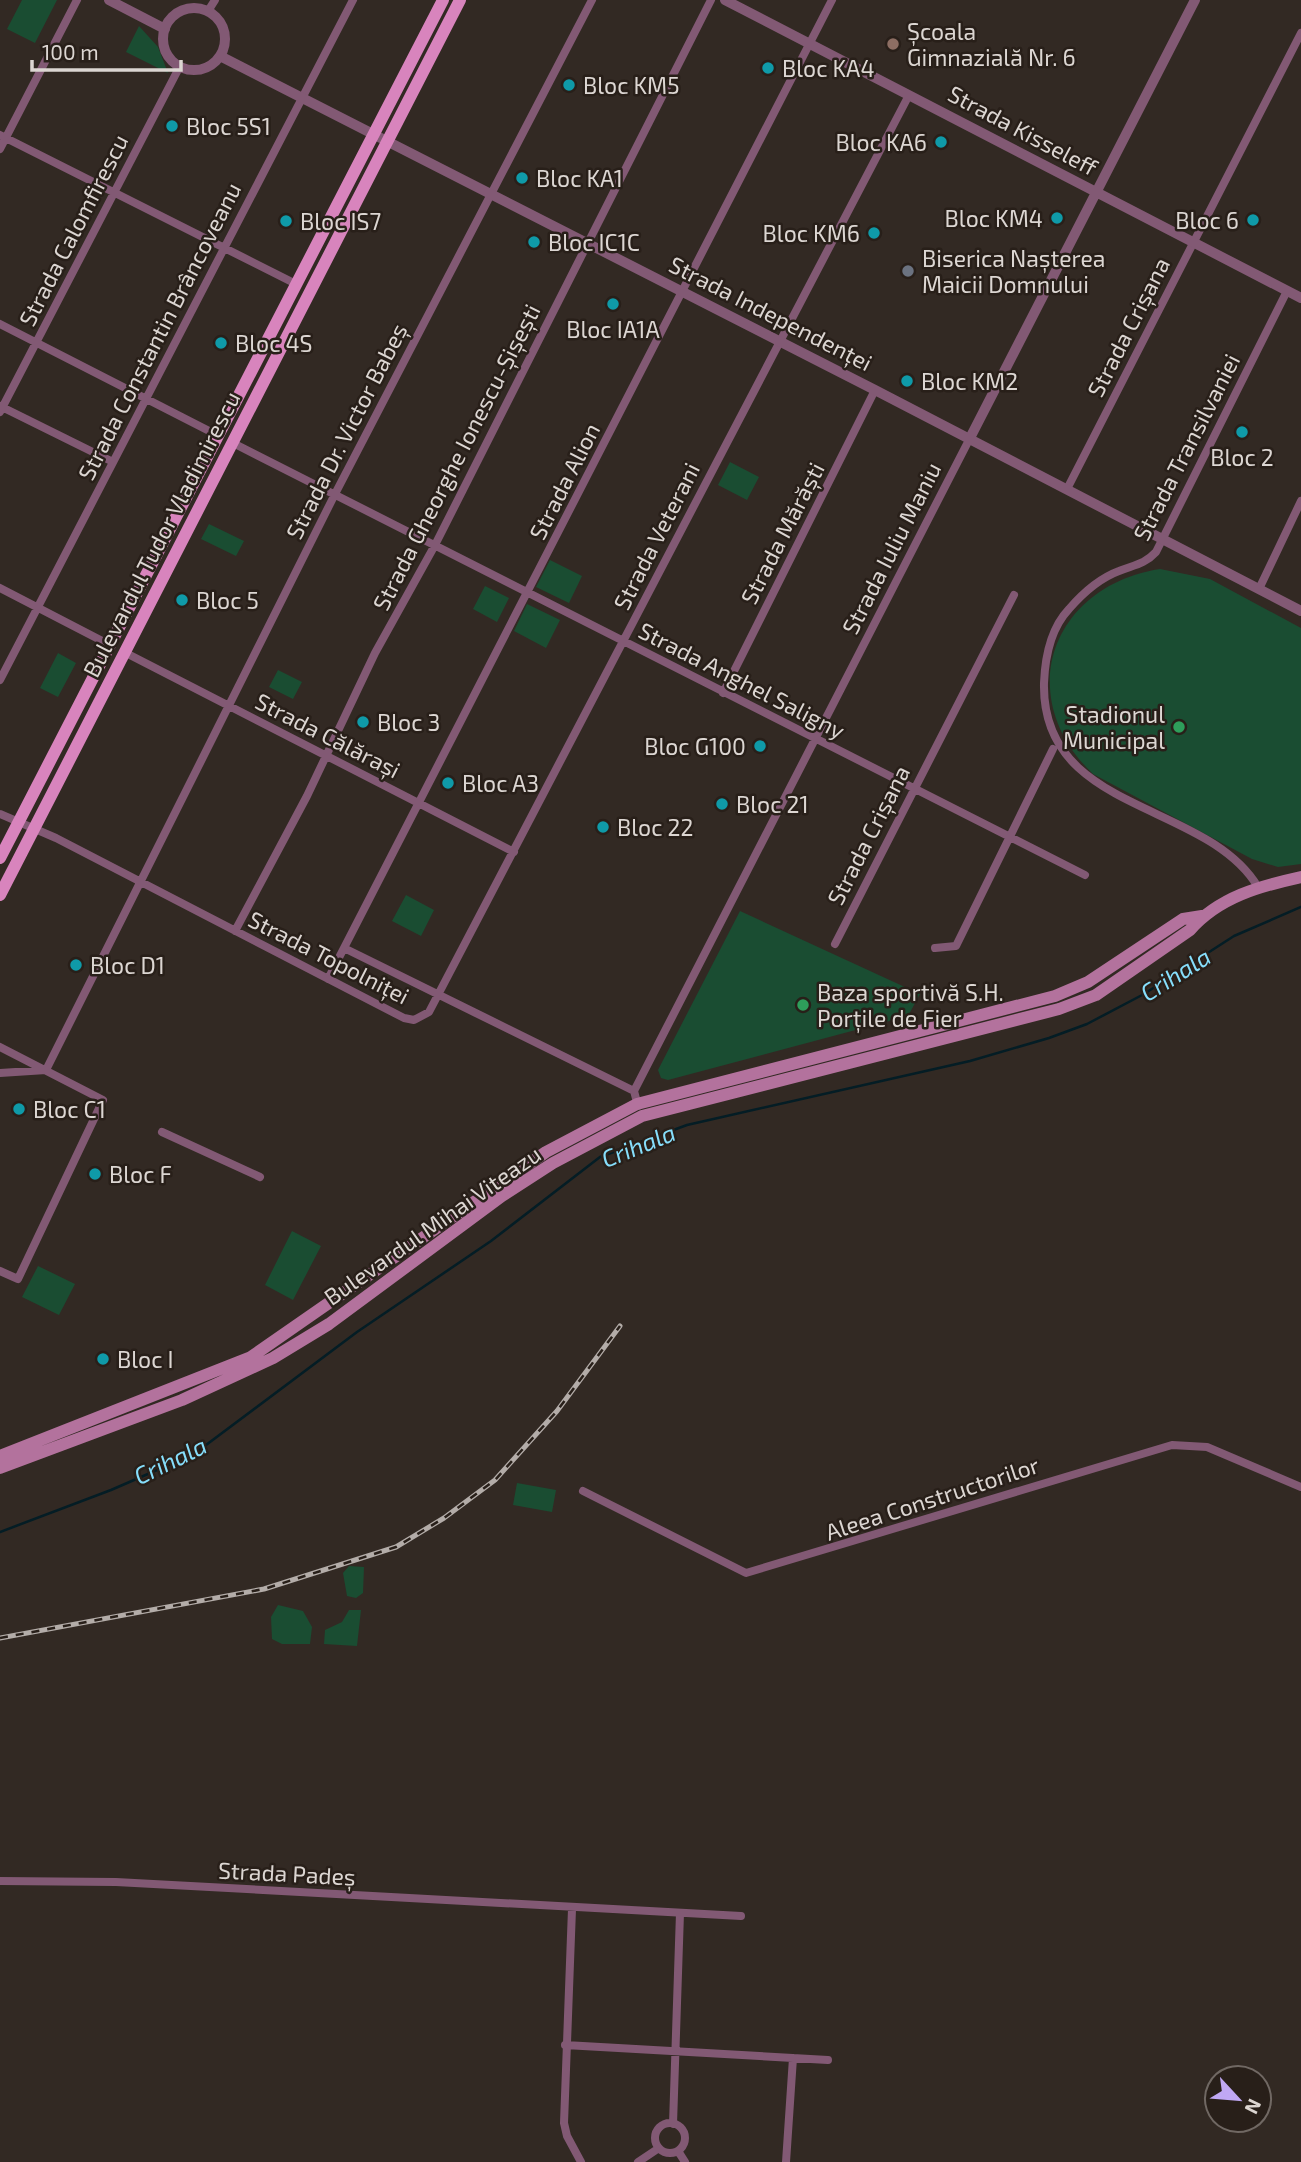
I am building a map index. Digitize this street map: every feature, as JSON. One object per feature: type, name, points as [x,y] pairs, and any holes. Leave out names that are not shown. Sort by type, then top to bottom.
[{"type":"main road","name":"Bulevardul Tudor Vladimirescu","points":[[0,858],[443,0]]},
{"type":"main road","name":"Bulevardul Tudor Vladimirescu","points":[[0,895],[460,0]]},
{"type":"main road","name":"Bulevardul Mihai Viteazu","points":[[0,1457],[126,1414],[182,1400],[273,1358],[329,1324],[546,1152],[638,1104],[1059,1009],[1096,995],[1190,930],[1202,916],[1258,887],[1301,877]]},
{"type":"main road","name":"Bulevardul Mihai Viteazu","points":[[0,1468],[126,1414]]},
{"type":"street","points":[[0,149],[3,136],[77,0]]},
{"type":"street","points":[[109,0],[165,29]]},
{"type":"street","points":[[208,11],[215,0]]},
{"type":"street","name":"Strada Constantin Brâncoveanu","points":[[0,680],[353,0]]},
{"type":"street","name":"Strada Dr. Victor Babeș","points":[[46,1070],[335,494],[592,0]]},
{"type":"street","name":"Strada Gheorghe Ionescu-Șișești","points":[[235,931],[375,653],[435,545],[712,0]]},
{"type":"street","name":"Strada Kisseleff","points":[[725,0],[1301,298]]},
{"type":"street","name":"Strada Alion","points":[[328,979],[832,0]]},
{"type":"street","name":"Strada Iuliu Maniu","points":[[638,1104],[817,740],[1195,0]]},
{"type":"street","points":[[198,8],[208,11],[217,18],[225,36],[220,56],[198,70],[180,66],[168,55],[163,38],[165,29],[178,13],[198,8]]},
{"type":"street","name":"Strada Crișana","points":[[1067,489],[1301,33]]},
{"type":"street","name":"Strada Independenței","points":[[220,56],[386,143],[970,438],[1301,611]]},
{"type":"street","name":"Strada Calomfirescu","points":[[1,408],[180,66]]},
{"type":"street","name":"Strada Veterani","points":[[439,995],[909,94]]},
{"type":"street","points":[[3,136],[296,284]]},
{"type":"street","name":"Strada Transilvaniei","points":[[1258,887],[1249,872],[1229,853],[1097,783],[1076,767],[1051,727],[1044,700],[1045,675],[1055,630],[1066,611],[1100,582],[1148,560],[1163,539],[1287,290]]},
{"type":"street","points":[[0,324],[217,435]]},
{"type":"street","name":"Strada Mărăști","points":[[723,693],[875,390]]},
{"type":"street","points":[[1,408],[113,462]]},
{"type":"street","name":"Strada Anghel Saligny","points":[[231,442],[1085,875]]},
{"type":"street","points":[[1259,589],[1301,500]]},
{"type":"street","points":[[0,588],[110,645]]},
{"type":"street","name":"Strada Crișana","points":[[835,944],[1014,595]]},
{"type":"street","name":"Strada Călărași","points":[[124,652],[514,852]]},
{"type":"street","points":[[935,948],[957,946],[1053,749]]},
{"type":"street","name":"Strada Topolniței","points":[[0,814],[34,827],[404,1018],[414,1020],[429,1012],[439,995],[638,1104]]},
{"type":"street","points":[[344,948],[439,995]]},
{"type":"street","points":[[0,1047],[103,1100],[18,1279],[0,1271]]},
{"type":"street","points":[[0,1073],[46,1070]]},
{"type":"street","points":[[163,1132],[260,1177]]},
{"type":"street","name":"Aleea Constructorilor","points":[[583,1490],[746,1573],[1172,1445],[1207,1447],[1301,1487]]},
{"type":"street","name":"Strada Padeș","points":[[0,1881],[117,1882],[572,1909],[741,1916]]},
{"type":"street","points":[[572,1909],[564,2123],[567,2136],[581,2162]]},
{"type":"street","points":[[673,2124],[680,1913]]},
{"type":"street","points":[[565,2045],[828,2060]]},
{"type":"street","points":[[786,2162],[793,2059]]},
{"type":"street","points":[[673,2124],[682,2129],[685,2138],[678,2151],[668,2153],[659,2148],[655,2140],[657,2131],[663,2125],[673,2124]]},
{"type":"street","points":[[638,2162],[659,2148]]},
{"type":"street","points":[[678,2151],[685,2162]]},
{"type":"green space","points":[[22,0],[57,0],[35,43],[7,29]]},
{"type":"green space","points":[[139,26],[158,47],[168,73],[126,52]]},
{"type":"green space","points":[[730,462],[759,477],[747,500],[718,485]]},
{"type":"green space","points":[[209,524],[244,541],[236,556],[201,539]]},
{"type":"green space","points":[[550,560],[582,576],[569,603],[536,587]]},
{"type":"green space","name":"Stadionul Municipal","points":[[1160,569],[1210,579],[1301,628],[1301,864],[1278,867],[1252,859],[1093,774],[1068,744],[1054,712],[1050,680],[1055,649],[1070,621],[1092,597],[1123,580]]},
{"type":"green space","points":[[485,586],[509,598],[497,622],[473,609]]},
{"type":"green space","points":[[527,604],[560,620],[546,648],[514,631]]},
{"type":"green space","points":[[58,653],[76,663],[58,697],[40,688]]},
{"type":"green space","points":[[278,670],[302,682],[293,699],[269,687]]},
{"type":"green space","points":[[406,895],[434,910],[421,936],[392,921]]},
{"type":"green space","name":"Baza sportivă S.H. Porțile de Fier","points":[[740,911],[920,994],[908,1016],[668,1080],[661,1078],[658,1070]]},
{"type":"green space","points":[[292,1231],[321,1246],[293,1300],[265,1285]]},
{"type":"green space","points":[[38,1266],[75,1284],[59,1315],[22,1297]]},
{"type":"green space","points":[[517,1483],[556,1490],[552,1512],[513,1505]]},
{"type":"green space","points":[[349,1566],[364,1567],[363,1593],[356,1598],[347,1596],[343,1573]]},
{"type":"green space","points":[[278,1605],[303,1611],[312,1627],[310,1644],[282,1644],[272,1639],[271,1617]]},
{"type":"green space","points":[[349,1610],[361,1610],[357,1646],[324,1644],[325,1630],[342,1622]]},
{"type":"waterway","name":"Crihala","points":[[0,1532],[111,1490],[194,1454],[357,1332],[491,1241],[600,1157],[687,1125],[970,1061],[1049,1038],[1087,1024],[1144,994],[1234,936],[1301,907]]},
{"type":"railway","points":[[0,1638],[264,1589],[396,1547],[444,1518],[495,1480],[557,1411],[620,1326]]},
{"type":"place","name":"Școala Gimnazială Nr. 6","points":[[893,44]]},
{"type":"place","name":"Bloc KA4","points":[[768,68]]},
{"type":"place","name":"Bloc KM5","points":[[569,85]]},
{"type":"place","name":"Bloc 5S1","points":[[172,126]]},
{"type":"place","name":"Bloc KA6","points":[[941,142]]},
{"type":"place","name":"Bloc KA1","points":[[522,178]]},
{"type":"place","name":"Bloc KM4","points":[[1057,218]]},
{"type":"place","name":"Bloc 6","points":[[1253,220]]},
{"type":"place","name":"Bloc IS7","points":[[286,221]]},
{"type":"place","name":"Bloc KM6","points":[[874,233]]},
{"type":"place","name":"Bloc IC1C","points":[[534,242]]},
{"type":"place","name":"Biserica Nașterea Maicii Domnului","points":[[908,271]]},
{"type":"place","name":"Bloc IA1A","points":[[613,304]]},
{"type":"place","name":"Bloc 4S","points":[[221,343]]},
{"type":"place","name":"Bloc KM2","points":[[907,381]]},
{"type":"place","name":"Bloc 2","points":[[1242,432]]},
{"type":"place","name":"Bloc 5","points":[[182,600]]},
{"type":"place","name":"Bloc 3","points":[[363,722]]},
{"type":"place","name":"Stadionul Municipal","points":[[1179,727]]},
{"type":"place","name":"Bloc G100","points":[[760,746]]},
{"type":"place","name":"Bloc A3","points":[[448,783]]},
{"type":"place","name":"Bloc 21","points":[[722,804]]},
{"type":"place","name":"Bloc 22","points":[[603,827]]},
{"type":"place","name":"Bloc D1","points":[[76,965]]},
{"type":"place","name":"Baza sportivă S.H. Porțile de Fier","points":[[803,1005]]},
{"type":"place","name":"Bloc C1","points":[[19,1109]]},
{"type":"place","name":"Bloc F","points":[[95,1174]]},
{"type":"place","name":"Bloc I","points":[[103,1359]]}]
